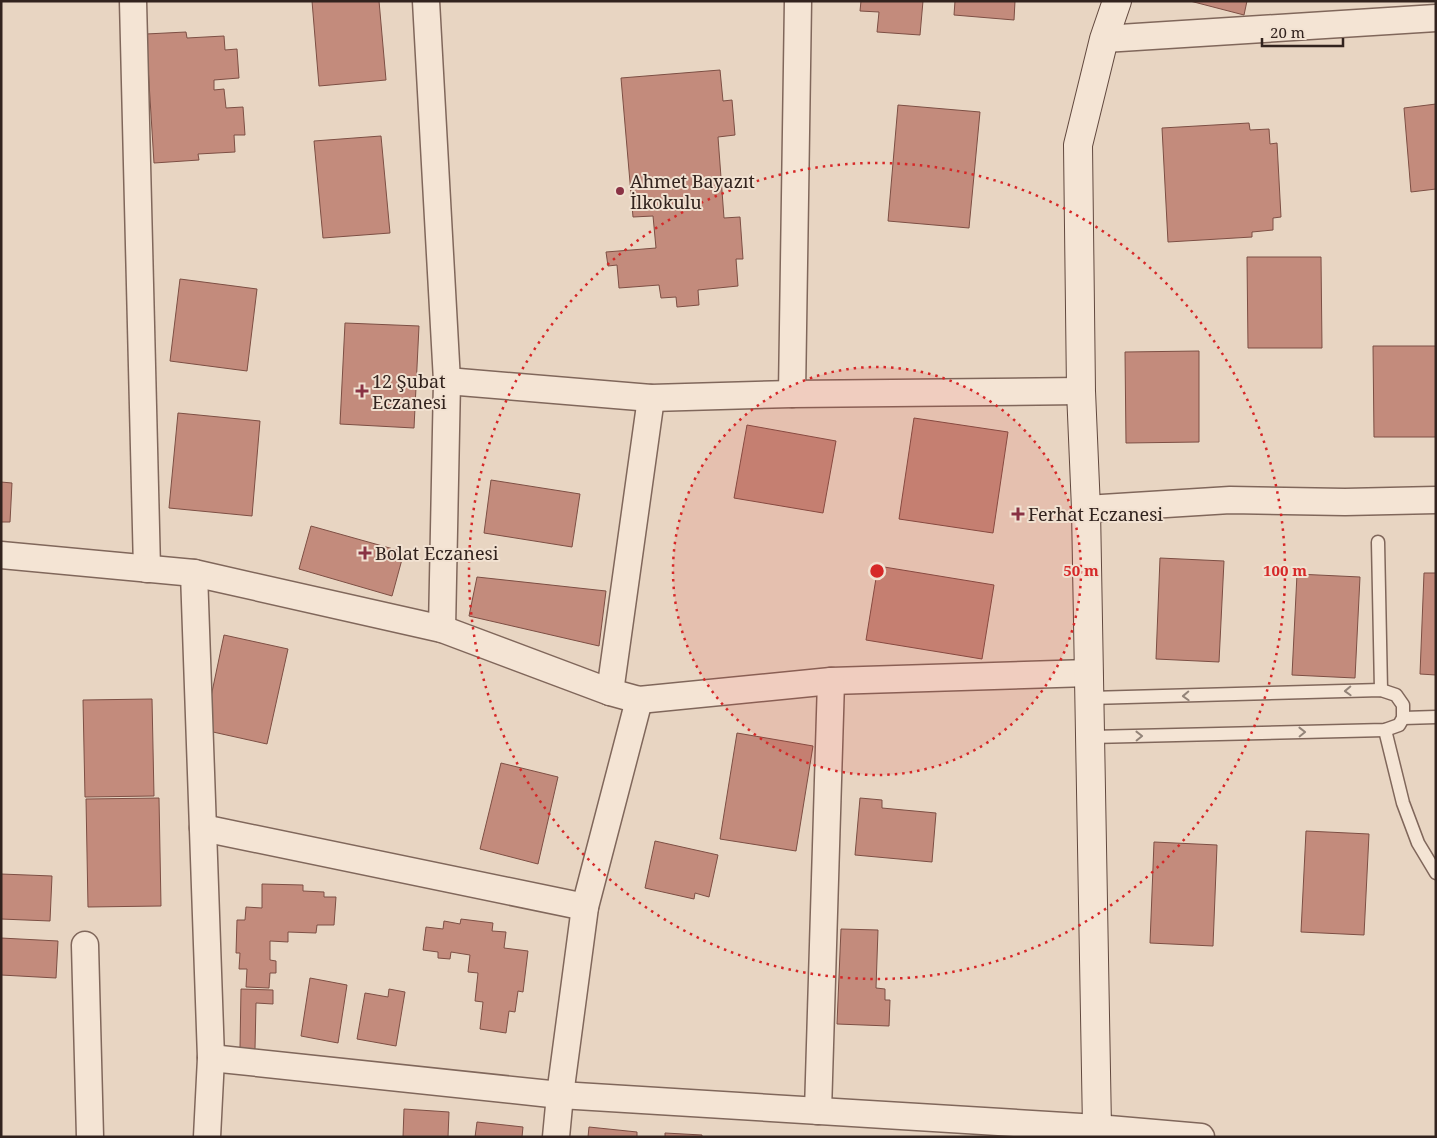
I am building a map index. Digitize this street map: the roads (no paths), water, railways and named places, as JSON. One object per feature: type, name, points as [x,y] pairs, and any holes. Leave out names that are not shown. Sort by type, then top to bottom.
[{"type":"street","points":[[133,1],[147,568]]},
{"type":"street","points":[[426,1],[447,381],[442,629]]},
{"type":"street","points":[[792,394],[798,1]]},
{"type":"street","points":[[1098,1132],[1086,509],[1081,391],[1078,145],[1104,39],[1117,1]]},
{"type":"street","points":[[1104,39],[1436,18]]},
{"type":"street","points":[[447,381],[652,398],[792,394],[1081,391]]},
{"type":"street","points":[[610,692],[652,398]]},
{"type":"street","points":[[1086,509],[1230,500],[1345,502],[1436,500]]},
{"type":"street","points":[[1,555],[194,573],[442,629],[610,692],[639,700],[831,681],[1089,686]]},
{"type":"street","points":[[194,573],[211,1058],[207,1137]]},
{"type":"street","points":[[818,1111],[831,681]]},
{"type":"street","points":[[556,1137],[585,907],[639,700]]},
{"type":"street","points":[[203,828],[585,907]]},
{"type":"street","points":[[85,945],[90,1137]]},
{"type":"street","points":[[211,1058],[560,1096],[818,1111],[1098,1132],[1201,1137]]},
{"type":"lane","points":[[1378,542],[1381,690]]},
{"type":"lane","points":[[1089,686],[1381,690],[1396,695],[1403,705],[1403,718],[1399,725],[1385,730],[1090,737]]},
{"type":"lane","points":[[1403,718],[1436,717]]},
{"type":"lane","points":[[1385,730],[1403,803],[1418,843],[1436,873]]},
{"type":"place","name":"Ahmet Bayazıt İlkokulu","points":[[620,191]]},
{"type":"place","name":"12 Şubat Eczanesi","points":[[362,391]]},
{"type":"place","name":"Ferhat Eczanesi","points":[[1018,514]]},
{"type":"place","name":"Bolat Eczanesi","points":[[365,553]]}]
